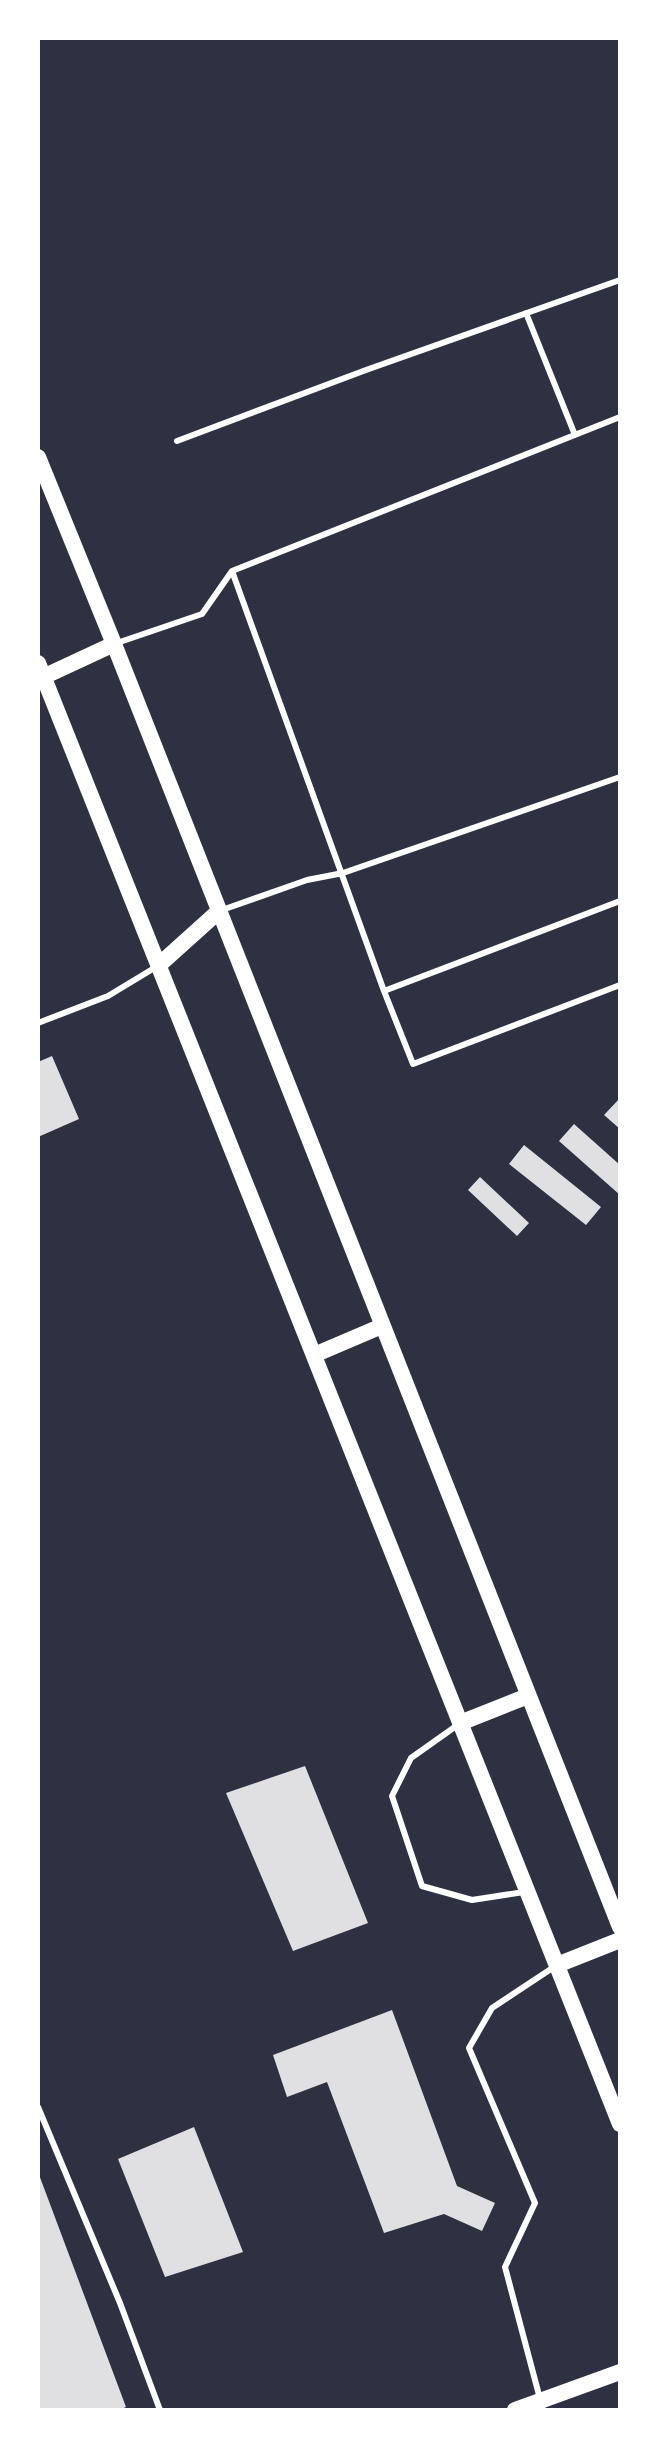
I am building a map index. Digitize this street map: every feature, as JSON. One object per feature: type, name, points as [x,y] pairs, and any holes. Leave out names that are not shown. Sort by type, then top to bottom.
[{"type":"main road","points":[[38,457],[620,1927]]},
{"type":"main road","points":[[114,644],[41,670],[620,2124]]},
{"type":"main road","points":[[159,965],[219,911]]},
{"type":"main road","points":[[314,1355],[382,1326]]},
{"type":"main road","points":[[460,1723],[528,1696]]},
{"type":"main road","points":[[557,1965],[620,1940]]},
{"type":"main road","points":[[515,2410],[542,2405],[620,2372]]},
{"type":"lane","points":[[177,441],[620,280]]},
{"type":"lane","points":[[526,313],[575,435]]},
{"type":"lane","points":[[114,644],[202,614],[232,571],[620,417]]},
{"type":"lane","points":[[232,571],[413,1064],[620,985]]},
{"type":"lane","points":[[219,911],[307,880],[343,873],[620,777]]},
{"type":"lane","points":[[384,991],[620,901]]},
{"type":"lane","points":[[38,1023],[108,996],[159,965]]},
{"type":"lane","points":[[460,1723],[411,1758],[392,1796],[422,1886],[472,1900],[527,1891]]},
{"type":"lane","points":[[542,2405],[505,2267],[535,2203],[469,2048],[492,2008],[557,1965]]},
{"type":"lane","points":[[38,2107],[120,2303],[160,2410]]},
{"type":"building","points":[[52,1056],[79,1119],[38,1137],[38,1062]]},
{"type":"building","points":[[620,1098],[620,1129],[604,1115]]},
{"type":"building","points":[[574,1124],[620,1165],[620,1195],[559,1141]]},
{"type":"building","points":[[524,1145],[601,1207],[586,1225],[509,1164]]},
{"type":"building","points":[[480,1177],[529,1223],[517,1236],[468,1190]]},
{"type":"building","points":[[305,1766],[368,1923],[293,1951],[226,1793]]},
{"type":"building","points":[[392,2010],[457,2186],[495,2203],[482,2231],[444,2214],[384,2233],[327,2082],[287,2097],[273,2055]]},
{"type":"building","points":[[194,2127],[243,2252],[165,2277],[118,2159]]},
{"type":"building","points":[[38,2172],[126,2407],[119,2410],[38,2410]]}]
